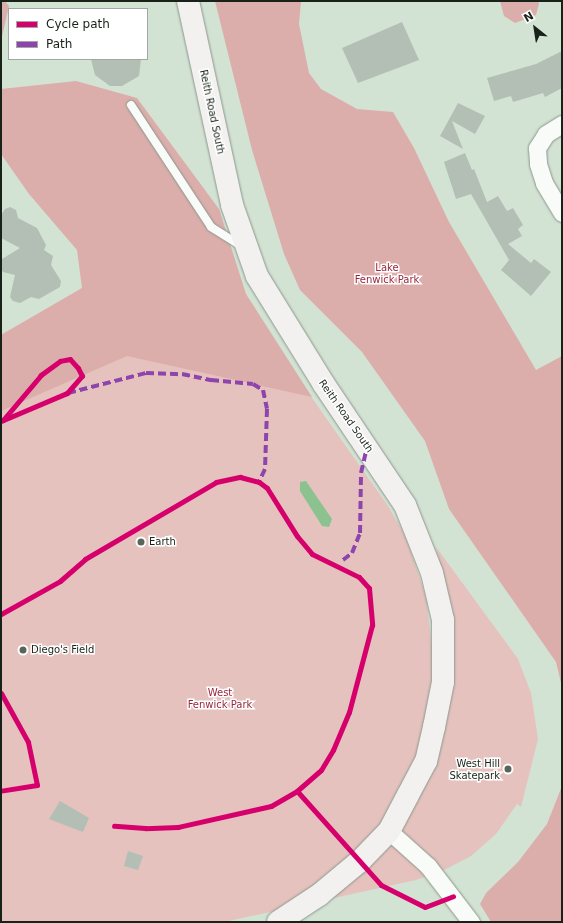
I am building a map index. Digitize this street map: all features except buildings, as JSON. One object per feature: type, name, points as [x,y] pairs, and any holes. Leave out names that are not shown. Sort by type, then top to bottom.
[{"type":"main road","name":"Reith Road South","points":[[188,1],[232,205],[257,276],[272,304],[405,505],[432,573],[443,620],[443,682],[426,761],[389,831],[360,861],[324,891],[278,922]]},
{"type":"street","points":[[562,124],[546,134],[537,148],[538,164],[544,183],[562,213]]},
{"type":"street","points":[[389,831],[428,866],[471,922]]},
{"type":"lane","points":[[131,105],[211,227],[247,250]]},
{"type":"green space","points":[[1,1],[5,1],[9,6],[1,41]]},
{"type":"green space","name":"Lake Fenwick Park","points":[[215,1],[301,1],[299,24],[309,73],[321,89],[357,109],[393,112],[414,148],[449,222],[536,370],[562,356],[562,687],[556,662],[449,509],[425,441],[362,352],[300,290],[284,254],[252,150]]},
{"type":"green space","points":[[500,1],[538,1],[539,4],[536,15],[515,23],[504,16]]},
{"type":"green space","points":[[76,81],[137,98],[219,209],[246,294],[312,397],[127,356],[1,411],[1,335],[82,288],[77,250],[29,194],[1,154],[1,89]]},
{"type":"green space","name":"West Fenwick Park","points":[[219,209],[236,273],[250,303],[293,371],[388,506],[406,537],[426,597],[432,648],[442,572],[436,547],[518,659],[531,693],[538,739],[521,807],[517,804],[496,834],[471,856],[444,870],[416,880],[224,922],[1,922],[1,335]]},
{"type":"green space","points":[[562,786],[562,922],[491,922],[480,904],[486,893],[518,862],[547,824]]},
{"type":"shaded area","points":[[306,481],[332,519],[329,527],[322,526],[300,491],[300,482]]},
{"type":"marked path","points":[[68,393],[146,373],[182,374],[211,380],[253,384],[263,390],[267,409],[265,469],[259,482]]},
{"type":"marked path","points":[[343,560],[352,553],[360,533],[361,473],[367,446]]},
{"type":"cycle path","points":[[1,421],[67,393],[82,376],[78,368],[70,359],[60,361],[41,375],[3,420]]},
{"type":"cycle path","points":[[1,614],[60,581],[85,559],[216,482],[240,477],[259,482],[267,488],[297,536],[312,554],[359,577],[369,588],[372,625],[349,712],[333,750],[321,770],[297,791],[271,806],[178,827],[145,828],[114,826]]},
{"type":"cycle path","points":[[1,693],[28,742],[37,785],[1,791]]},
{"type":"cycle path","points":[[297,791],[381,885],[425,907],[453,896]]},
{"type":"place","name":"Earth","points":[[141,542]]},
{"type":"place","name":"Diego's Field","points":[[23,650]]},
{"type":"place","name":"West Hill Skatepark","points":[[508,769]]}]
